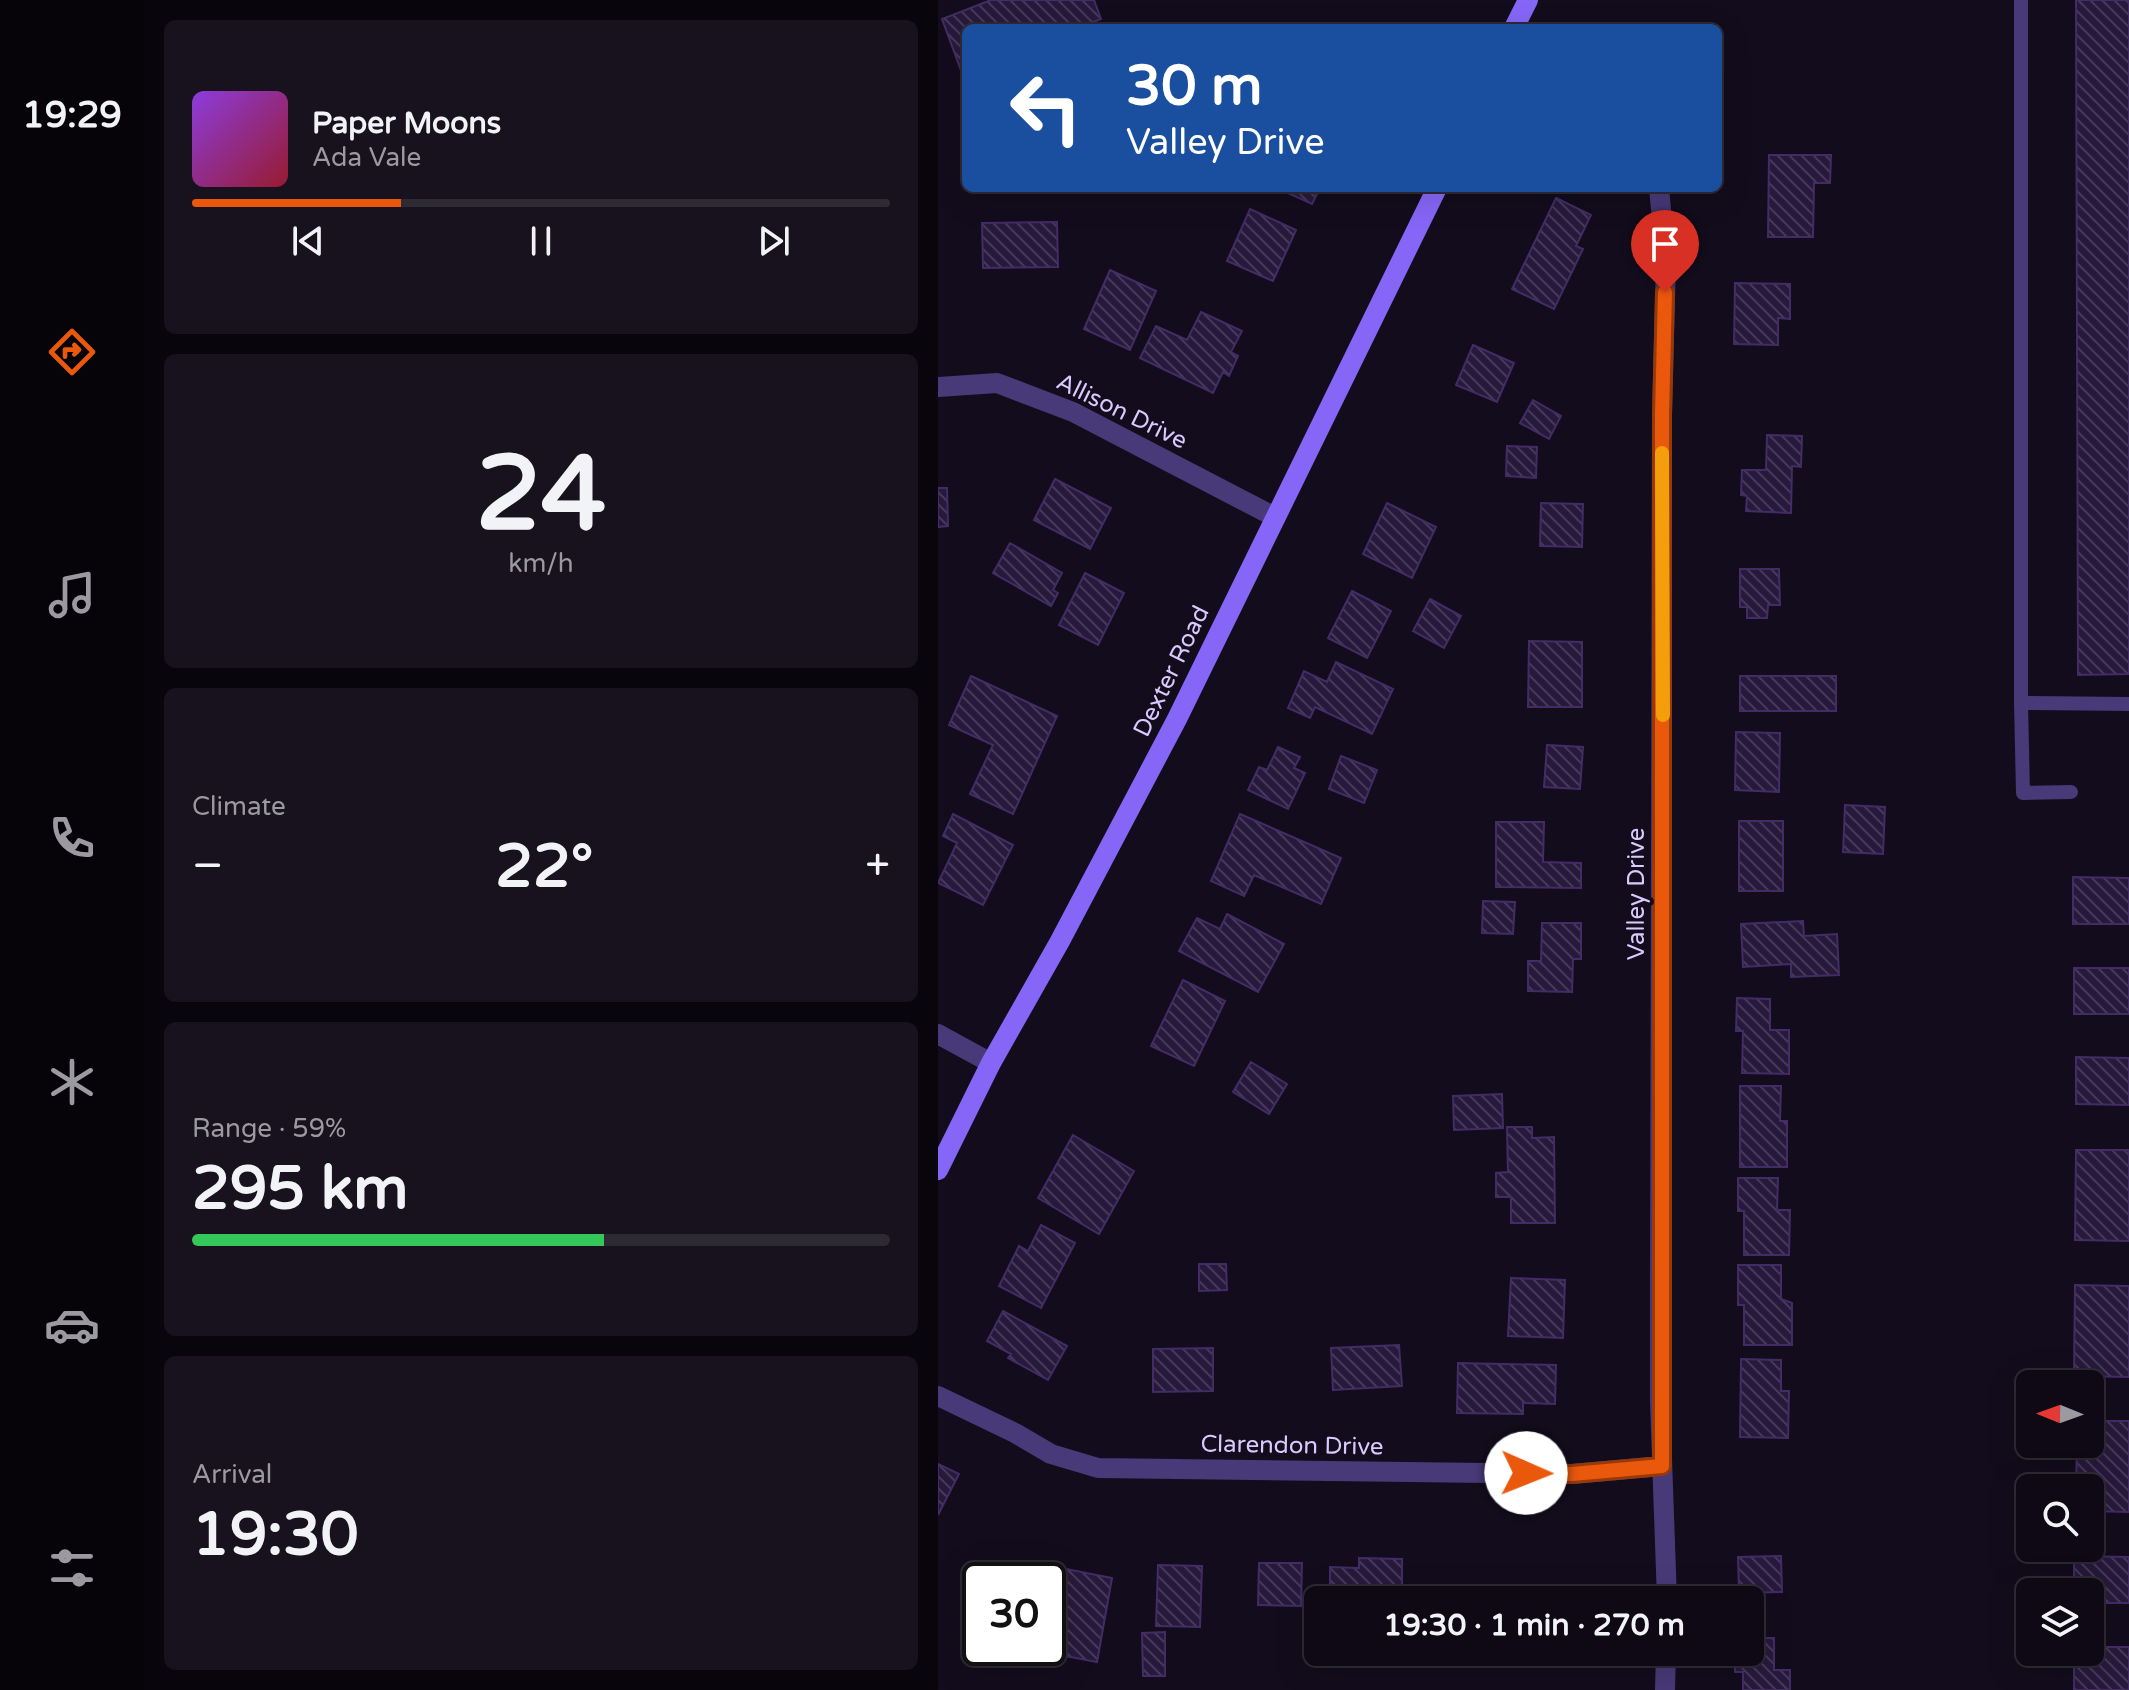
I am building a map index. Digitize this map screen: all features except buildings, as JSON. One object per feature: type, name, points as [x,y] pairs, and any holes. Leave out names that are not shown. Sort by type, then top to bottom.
[{"type":"main road","name":"Dexter Road","points":[[938,1170],[991,1063],[1060,941],[1177,719],[1435,192]]},
{"type":"street","name":"Valley Drive","points":[[1659,192],[1666,261],[1662,415],[1662,1466],[1666,1586]]},
{"type":"street","name":"Allison Drive","points":[[938,387],[997,383],[1073,412],[1275,517]]},
{"type":"street","points":[[938,1034],[991,1063]]},
{"type":"street","name":"Clarendon Drive","points":[[938,1396],[1051,1454],[1098,1468],[1572,1474],[1662,1466]]},
{"type":"street","points":[[1665,1690],[1666,1666]]},
{"type":"lane","points":[[2021,0],[2023,793],[2071,792]]},
{"type":"lane","points":[[2021,703],[2129,704]]},
{"type":"slow traffic","points":[[1662,453],[1663,715]]},
{"type":"route","points":[[1526,1473],[1572,1474],[1662,1466],[1662,415],[1665,292]]}]
